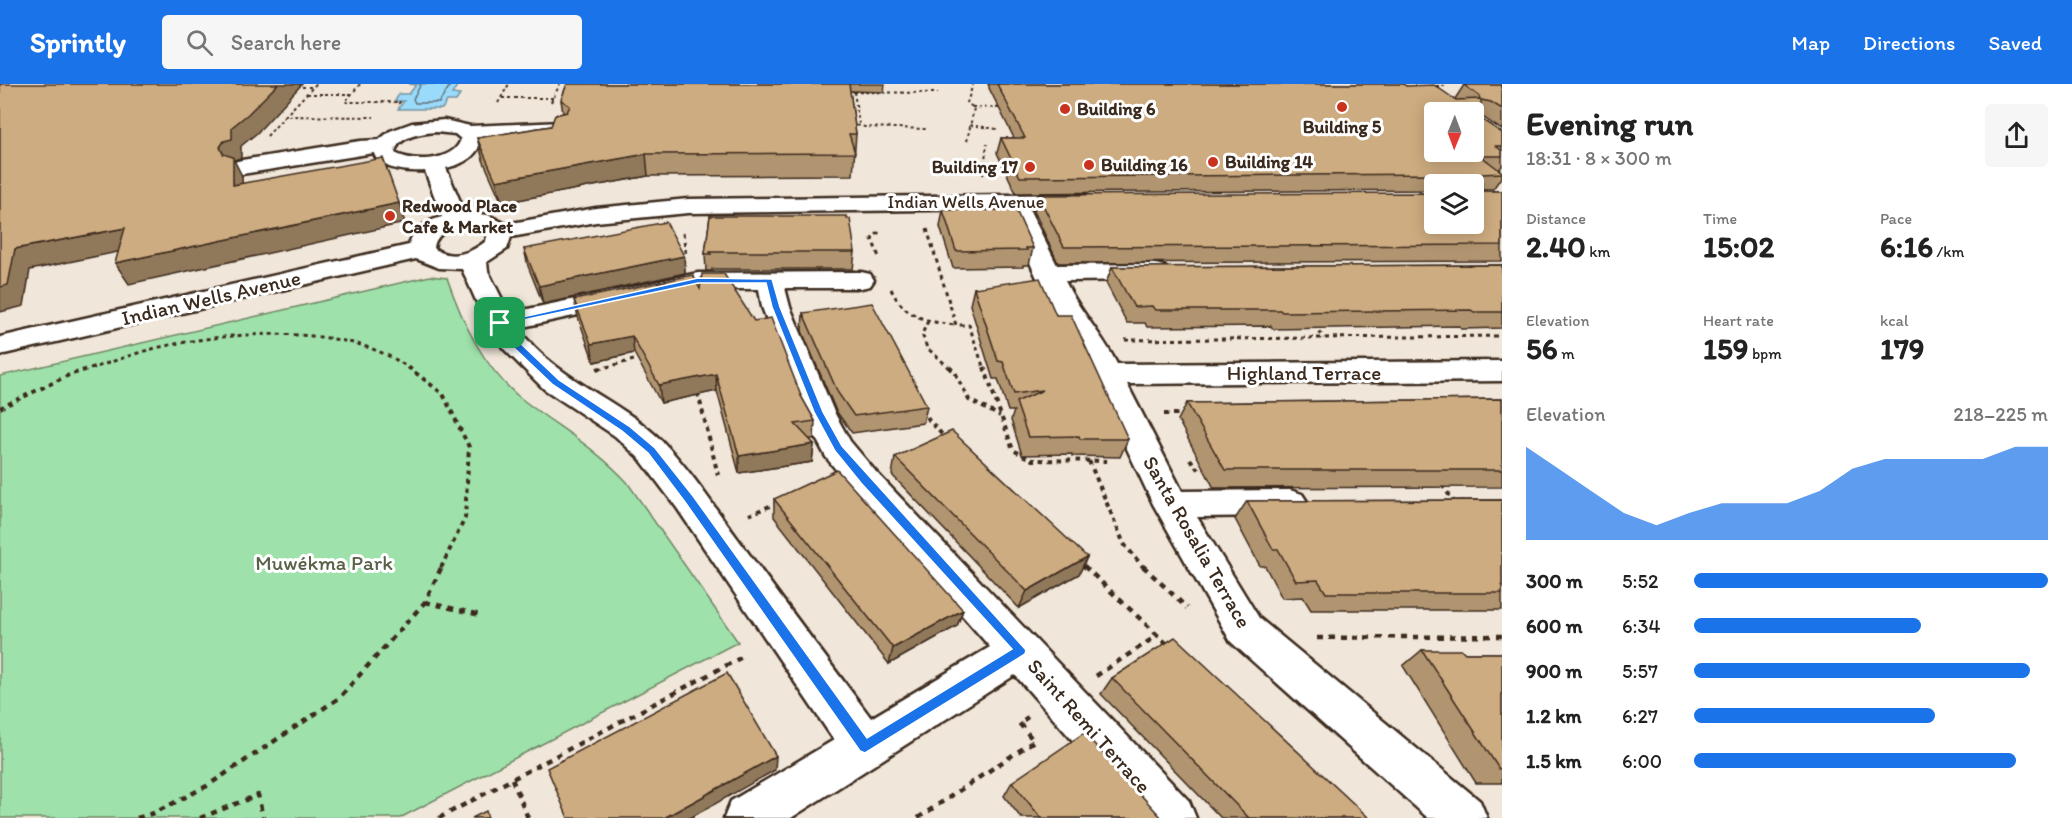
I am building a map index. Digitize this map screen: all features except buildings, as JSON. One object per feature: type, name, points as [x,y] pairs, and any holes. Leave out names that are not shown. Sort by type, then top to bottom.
[{"type":"street","points":[[242,167],[360,147],[384,146],[403,133],[423,128],[444,126],[467,132],[562,128]]},
{"type":"street","points":[[384,146],[384,155],[394,162],[412,165],[433,164],[447,161],[468,150],[472,137],[467,132]]},
{"type":"street","points":[[433,164],[456,221]]},
{"type":"street","name":"Santa Rosalia Terrace","points":[[1014,201],[1068,313],[1094,347],[1171,504],[1245,630],[1463,818]]},
{"type":"street","name":"Indian Wells Avenue","points":[[500,232],[596,215],[688,206],[1107,201]]},
{"type":"street","points":[[480,220],[496,227],[500,232],[498,244],[474,258],[447,262],[435,260],[421,250],[424,236],[433,229],[456,221],[480,220]]},
{"type":"street","name":"Indian Wells Avenue","points":[[0,346],[421,250]]},
{"type":"street","points":[[474,258],[475,271],[500,323],[514,343],[555,382],[626,428],[652,451],[689,499],[865,747]]},
{"type":"street","points":[[1048,273],[1179,272]]},
{"type":"street","name":"Saint Remi Terrace","points":[[770,280],[776,307],[818,412],[838,448],[864,480],[1172,818]]},
{"type":"street","points":[[500,323],[698,281],[861,280]]},
{"type":"street","name":"Highland Terrace","points":[[1106,374],[1502,371]]},
{"type":"street","points":[[1171,504],[1324,503]]},
{"type":"street","points":[[761,815],[1020,650]]},
{"type":"path","points":[[509,84],[502,98],[553,98]]},
{"type":"path","points":[[973,84],[967,103],[972,107],[1004,108]]},
{"type":"path","points":[[1428,86],[1445,86]]},
{"type":"path","points":[[291,87],[313,87]]},
{"type":"path","points":[[842,92],[938,93]]},
{"type":"path","points":[[854,92],[859,124]]},
{"type":"path","points":[[306,94],[351,94]]},
{"type":"path","points":[[967,141],[974,108],[972,107]]},
{"type":"path","points":[[849,124],[859,124],[865,127],[926,129]]},
{"type":"path","points":[[970,125],[997,129]]},
{"type":"path","points":[[924,220],[956,325]]},
{"type":"path","points":[[880,260],[872,239],[875,234],[886,229]]},
{"type":"path","points":[[888,281],[896,302],[905,311],[928,321],[956,325],[981,325]]},
{"type":"path","points":[[928,321],[922,334],[927,348],[955,372],[969,400],[999,416]]},
{"type":"path","points":[[1311,321],[1329,345]]},
{"type":"path","points":[[969,325],[1012,450],[1032,460],[1150,461]]},
{"type":"path","points":[[0,408],[69,375],[164,346],[251,334],[330,337],[395,357],[443,394],[469,447],[465,518],[425,602],[339,698],[207,786],[154,815],[137,818]]},
{"type":"path","points":[[1125,340],[1502,336]]},
{"type":"path","points":[[593,370],[646,358]]},
{"type":"path","points":[[696,383],[718,475]]},
{"type":"path","points":[[919,400],[929,420],[953,445]]},
{"type":"path","points":[[1162,405],[1171,422]]},
{"type":"path","points":[[1126,414],[1191,414]]},
{"type":"path","points":[[934,441],[944,437]]},
{"type":"path","points":[[1184,451],[1196,466],[1218,503]]},
{"type":"path","points":[[1438,480],[1459,509]]},
{"type":"path","points":[[749,515],[789,497]]},
{"type":"path","points":[[1072,556],[1174,651]]},
{"type":"path","points":[[425,602],[480,615]]},
{"type":"path","points":[[1090,680],[1158,635]]},
{"type":"path","points":[[1318,644],[1310,638],[1502,636]]},
{"type":"path","points":[[438,818],[744,656]]},
{"type":"path","points":[[918,818],[1034,741],[1019,723],[1034,713]]},
{"type":"path","points":[[512,779],[528,818]]},
{"type":"path","points":[[200,818],[258,795],[263,818]]},
{"type":"green space","name":"Muwékma Park","points":[[430,276],[447,278],[459,310],[475,342],[505,384],[532,407],[601,457],[627,482],[738,642],[400,818],[0,818],[0,376]]},
{"type":"water","points":[[409,84],[458,84],[452,94],[460,95],[456,101],[447,101],[442,109],[398,109],[404,101],[395,101],[399,94],[409,94],[416,85]]},
{"type":"place","name":"Building 5","points":[[1342,107]]},
{"type":"place","name":"Building 6","points":[[1065,109]]},
{"type":"place","name":"Building 14","points":[[1213,162]]},
{"type":"place","name":"Building 16","points":[[1089,165]]},
{"type":"place","name":"Building 17","points":[[1030,167]]},
{"type":"place","name":"Redwood Place Cafe & Market","points":[[390,216]]},
{"type":"route","points":[[770,280],[776,307],[818,412],[838,448],[864,480],[1020,650],[865,747],[689,499],[652,451],[626,428],[555,382],[514,343],[500,323],[698,281],[770,280]]}]
